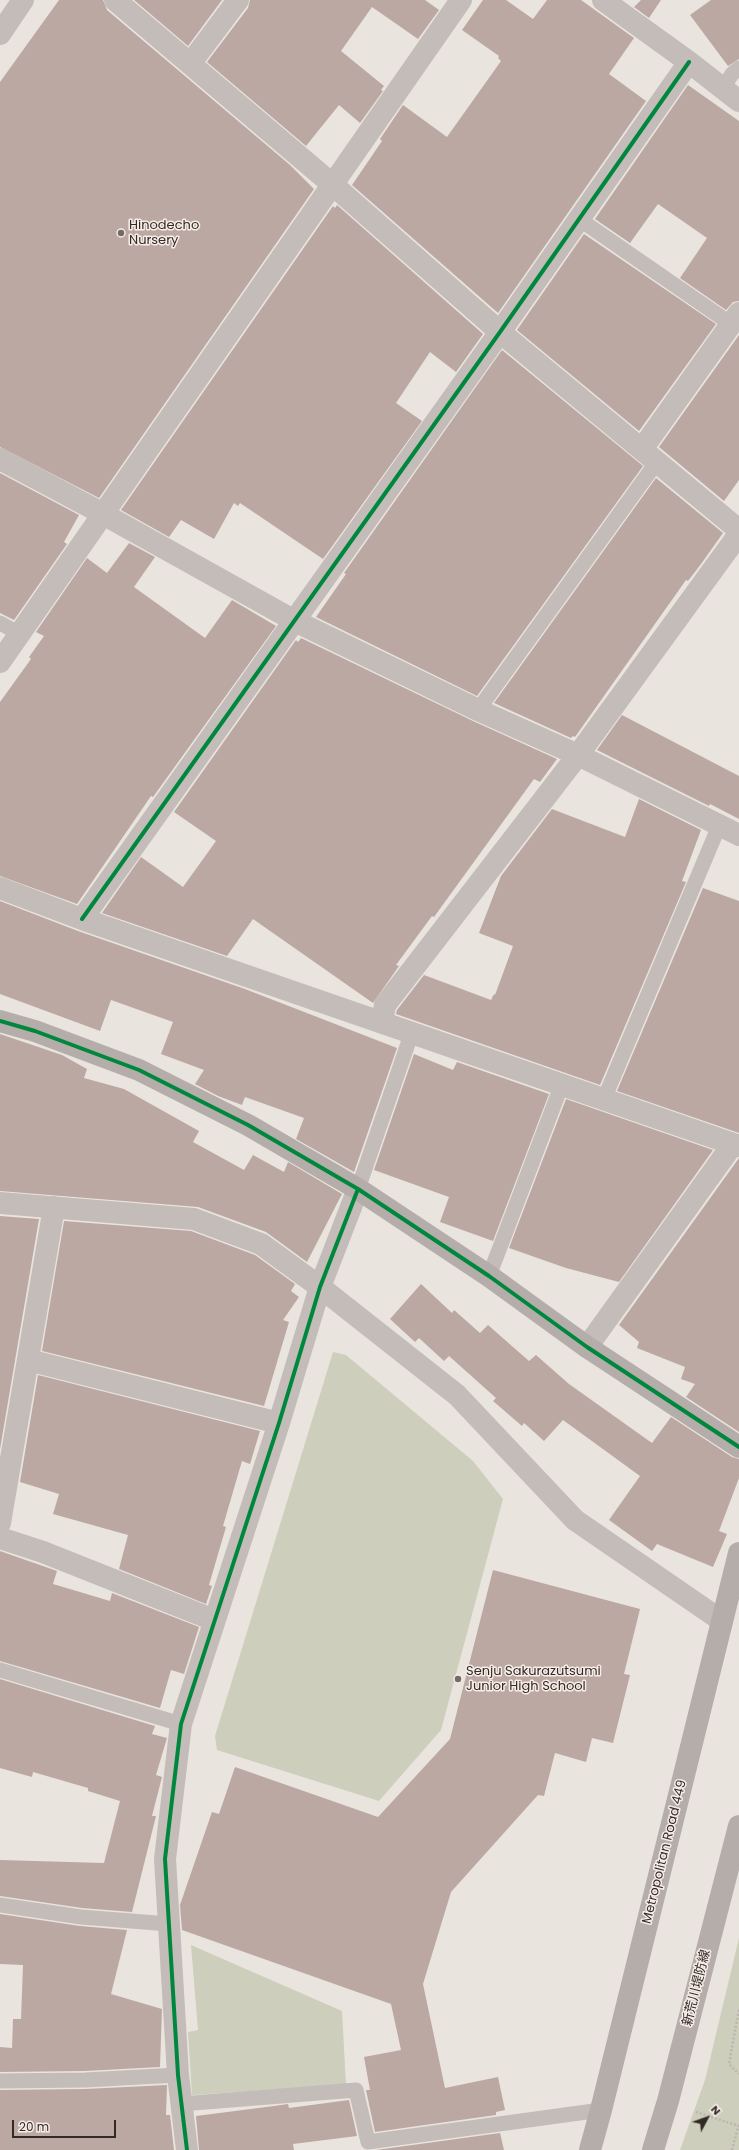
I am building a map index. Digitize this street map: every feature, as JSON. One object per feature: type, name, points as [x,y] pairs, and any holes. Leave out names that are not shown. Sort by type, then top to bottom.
[{"type":"main road","points":[[0,1021],[35,1031],[139,1070],[248,1126],[358,1189],[489,1276],[587,1347],[739,1447]]},
{"type":"main road","name":"Metropolitan Road 449","points":[[590,2150],[739,1553]]},
{"type":"main road","name":"新荒川堤防線","points":[[653,2150],[668,2101],[739,1826]]},
{"type":"street","points":[[0,34],[23,0]]},
{"type":"street","points":[[114,0],[333,185],[500,332],[739,530]]},
{"type":"street","points":[[190,64],[238,0]]},
{"type":"street","points":[[0,662],[461,0]]},
{"type":"street","points":[[602,0],[731,94]]},
{"type":"street","points":[[82,919],[500,332],[689,62]]},
{"type":"street","points":[[649,456],[735,319]]},
{"type":"street","points":[[0,458],[295,621],[478,710],[578,755],[739,835]]},
{"type":"street","points":[[382,1022],[385,1005],[578,755],[739,534]]},
{"type":"street","points":[[0,888],[82,919],[736,1145],[587,1347]]},
{"type":"street","points":[[187,2150],[178,2075],[165,1859],[181,1724],[279,1423],[320,1287],[358,1189]]},
{"type":"street","points":[[0,1203],[194,1219],[261,1244],[320,1287],[457,1395],[575,1520],[722,1621]]},
{"type":"street","points":[[0,1522],[54,1208]]},
{"type":"street","points":[[28,1360],[279,1423]]},
{"type":"street","points":[[0,1538],[43,1552],[214,1620]]},
{"type":"lane","points":[[731,94],[732,74],[739,68]]},
{"type":"lane","points":[[579,219],[735,319]]},
{"type":"lane","points":[[478,710],[649,456]]},
{"type":"lane","points":[[0,623],[20,634]]},
{"type":"lane","points":[[604,1099],[719,826]]},
{"type":"lane","points":[[358,1189],[412,1032]]},
{"type":"lane","points":[[489,1276],[562,1084]]},
{"type":"lane","points":[[0,1670],[181,1724]]},
{"type":"lane","points":[[0,1905],[80,1917],[169,1924]]},
{"type":"lane","points":[[0,2080],[85,2080],[178,2075]]},
{"type":"lane","points":[[181,2104],[356,2090],[368,2142],[601,2110]]},
{"type":"path","points":[[739,2010],[729,2064],[739,2074]]},
{"type":"path","points":[[689,2110],[739,2126],[732,2150]]},
{"type":"green space","points":[[333,1352],[346,1355],[473,1461],[503,1499],[441,1730],[379,1801],[217,1750],[215,1736]]},
{"type":"green space","points":[[739,1938],[739,2150],[680,2150],[705,2080]]},
{"type":"green space","points":[[191,1945],[342,2011],[346,2085],[192,2095],[188,2032],[198,2030]]},
{"type":"building","points":[[59,0],[103,0],[107,10],[290,165],[314,189],[99,498],[0,447],[0,82]]},
{"type":"building","points":[[134,0],[222,0],[188,46]]},
{"type":"building","points":[[250,0],[425,0],[439,10],[418,39],[372,7],[341,51],[384,86],[381,90],[383,91],[360,123],[339,105],[306,146],[207,62],[248,8]]},
{"type":"building","points":[[483,0],[506,0],[533,19],[547,0],[581,0],[634,38],[609,74],[646,101],[498,313],[352,185],[382,141],[380,139],[403,105],[447,137],[501,61],[498,58],[499,56],[462,30]]},
{"type":"building","points":[[641,0],[661,0],[649,18],[634,7]]},
{"type":"building","points":[[711,0],[739,0],[739,59],[728,66],[690,15]]},
{"type":"building","points":[[688,85],[739,121],[739,301],[733,302],[726,310],[680,278],[707,238],[658,204],[630,243],[595,219]]},
{"type":"building","points":[[337,205],[483,334],[456,372],[430,352],[396,403],[422,421],[323,559],[240,503],[238,506],[234,503],[214,539],[181,520],[169,537],[121,510],[333,206],[335,208]]},
{"type":"building","points":[[584,234],[716,324],[639,431],[517,330]]},
{"type":"building","points":[[739,335],[739,480],[724,501],[659,447]]},
{"type":"building","points":[[502,350],[643,466],[477,696],[316,617],[346,574],[344,573]]},
{"type":"building","points":[[0,473],[79,515],[64,542],[67,544],[14,620],[0,613]]},
{"type":"building","points":[[656,478],[723,533],[701,564],[688,581],[686,580],[575,737],[573,736],[571,738],[494,703]]},
{"type":"building","points":[[129,543],[155,557],[134,587],[205,638],[232,600],[276,626],[153,797],[151,796],[77,904],[0,876],[0,702],[31,659],[29,657],[44,636],[36,632],[87,558],[107,573]]},
{"type":"building","points":[[301,638],[473,721],[557,759],[540,782],[534,779],[434,917],[432,916],[396,965],[399,966],[373,1003],[253,919],[227,956],[102,913],[141,857],[183,887],[216,841],[174,812],[296,640],[298,642]]},
{"type":"building","points":[[622,715],[739,776],[739,819],[710,804],[709,806],[597,750]]},
{"type":"building","points":[[639,799],[701,830],[682,881],[686,882],[600,1085],[396,1014],[397,1010],[424,975],[491,1000],[494,994],[495,995],[513,946],[479,933],[501,876],[552,809],[625,837]]},
{"type":"building","points":[[703,888],[739,901],[739,1133],[617,1091]]},
{"type":"building","points":[[0,901],[78,931],[245,989],[397,1048],[354,1172],[296,1139],[304,1118],[245,1097],[242,1105],[218,1096],[195,1084],[204,1070],[161,1054],[173,1022],[111,1000],[100,1031],[0,994]]},
{"type":"building","points":[[0,1034],[62,1055],[87,1069],[84,1078],[124,1089],[199,1131],[193,1142],[244,1170],[253,1155],[284,1172],[288,1162],[342,1194],[307,1262],[266,1232],[198,1207],[0,1191]]},
{"type":"building","points":[[414,1054],[453,1070],[457,1062],[549,1094],[493,1241],[440,1222],[449,1197],[374,1170]]},
{"type":"building","points":[[566,1099],[713,1150],[619,1282],[566,1268],[509,1248]]},
{"type":"building","points":[[739,1158],[739,1432],[686,1397],[695,1384],[681,1379],[685,1367],[637,1348],[639,1342],[619,1325]]},
{"type":"building","points":[[0,1216],[39,1219],[0,1449]]},
{"type":"building","points":[[64,1221],[191,1231],[255,1255],[295,1284],[291,1291],[299,1297],[283,1320],[289,1322],[264,1406],[42,1351]]},
{"type":"building","points":[[421,1284],[452,1313],[454,1310],[480,1333],[488,1325],[529,1361],[536,1355],[569,1384],[652,1443],[671,1417],[732,1457],[739,1459],[739,1478],[719,1531],[727,1534],[713,1567],[657,1544],[652,1551],[609,1520],[640,1476],[563,1420],[544,1441],[524,1423],[522,1426],[493,1401],[496,1398],[449,1356],[444,1361],[419,1338],[415,1342],[390,1319]]},
{"type":"building","points":[[38,1375],[260,1431],[250,1464],[242,1461],[223,1526],[226,1527],[209,1585],[212,1586],[206,1604],[119,1569],[128,1535],[53,1514],[59,1494],[20,1482]]},
{"type":"building","points":[[0,1551],[57,1571],[53,1584],[110,1601],[112,1593],[199,1627],[184,1674],[171,1670],[160,1708],[0,1661]]},
{"type":"building","points":[[493,1570],[640,1609],[624,1674],[630,1675],[613,1743],[592,1738],[586,1762],[555,1753],[544,1796],[538,1795],[451,1892],[423,1984],[445,2088],[498,2077],[505,2110],[496,2112],[496,2115],[375,2132],[366,2090],[370,2090],[364,2057],[401,2050],[391,2004],[182,1930],[180,1905],[212,1812],[219,1814],[235,1767],[378,1817],[450,1739]]},
{"type":"building","points":[[0,1679],[155,1726],[152,1734],[167,1738],[156,1775],[162,1777],[152,1816],[156,1816],[132,1912],[82,1908],[0,1896],[0,1860],[104,1863],[120,1801],[88,1791],[88,1788],[33,1772],[32,1777],[0,1768]]},
{"type":"building","points":[[0,1914],[80,1926],[127,1930],[111,1994],[162,2009],[160,2067],[85,2071],[0,2072],[0,2047],[12,2048],[13,2019],[21,2019],[23,1965],[0,1964]]},
{"type":"building","points":[[167,2085],[166,2115],[170,2115],[174,2150],[0,2150],[0,2090],[85,2089]]},
{"type":"building","points":[[349,2100],[357,2136],[293,2144],[294,2150],[199,2150],[196,2116],[288,2104],[289,2108]]},
{"type":"building","points":[[500,2133],[504,2150],[376,2150]]},
{"type":"cycle path","points":[[82,919],[500,332],[689,62]]},
{"type":"cycle path","points":[[0,1021],[35,1031],[139,1070],[248,1125],[358,1189],[489,1276],[587,1347],[739,1447]]},
{"type":"cycle path","points":[[187,2150],[178,2075],[165,1859],[181,1724],[279,1423],[320,1287],[358,1189]]},
{"type":"place","name":"Hinodecho Nursery","points":[[121,233]]},
{"type":"place","name":"Senju Sakurazutsumi Junior High School","points":[[458,1679]]}]
